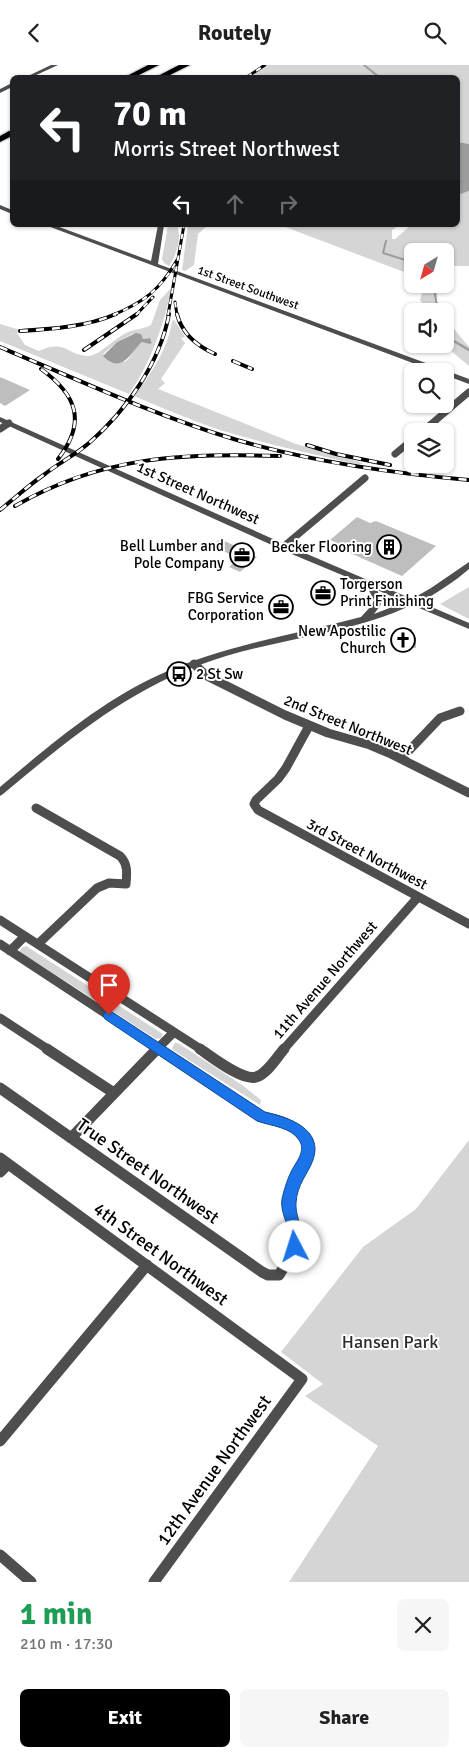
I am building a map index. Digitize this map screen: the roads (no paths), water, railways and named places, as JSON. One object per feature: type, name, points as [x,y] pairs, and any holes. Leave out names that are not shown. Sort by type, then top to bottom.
[{"type":"highway","points":[[133,75],[155,65]]},
{"type":"highway","points":[[164,75],[186,65]]},
{"type":"street","points":[[33,75],[55,65]]},
{"type":"street","name":"1st Street Southwest","points":[[53,227],[418,363]]},
{"type":"street","points":[[154,265],[161,227]]},
{"type":"street","points":[[454,376],[469,382]]},
{"type":"street","points":[[432,423],[469,392]]},
{"type":"street","name":"1st Street Northwest","points":[[0,419],[283,547],[469,626]]},
{"type":"street","points":[[0,429],[8,423]]},
{"type":"street","points":[[395,454],[404,447]]},
{"type":"street","points":[[283,547],[365,478]]},
{"type":"street","points":[[0,792],[73,730],[109,705],[161,677],[194,664],[250,647],[364,620],[414,602],[469,565]]},
{"type":"street","points":[[364,620],[376,606],[378,600],[370,583]]},
{"type":"street","name":"2nd Street Northwest","points":[[194,664],[207,676],[309,726],[370,745],[469,793]]},
{"type":"street","points":[[401,759],[440,718],[460,711]]},
{"type":"street","points":[[254,804],[257,798],[278,779],[286,768],[309,726]]},
{"type":"street","name":"3rd Street Northwest","points":[[254,804],[262,813],[469,925]]},
{"type":"street","points":[[36,808],[120,856],[126,861],[127,872],[126,884],[109,883],[97,888],[38,944]]},
{"type":"street","name":"11th Avenue Northwest","points":[[174,1032],[242,1076],[250,1078],[262,1074],[418,897]]},
{"type":"street","points":[[0,920],[174,1032],[71,1138]]},
{"type":"street","points":[[10,951],[25,936]]},
{"type":"street","points":[[0,944],[159,1048]]},
{"type":"street","points":[[0,1018],[114,1093]]},
{"type":"street","name":"True Street Northwest","points":[[0,1088],[262,1272],[268,1275],[279,1275],[295,1247],[296,1235],[289,1207],[289,1199],[297,1174],[307,1158],[308,1145],[304,1135],[283,1122],[262,1117],[159,1048]]},
{"type":"street","name":"4th Street Northwest","points":[[3,1165],[147,1265],[302,1379]]},
{"type":"street","points":[[0,1441],[147,1265]]},
{"type":"street","name":"12th Avenue Northwest","points":[[154,1582],[302,1379]]},
{"type":"street","points":[[0,1555],[31,1582]]},
{"type":"waterway","points":[[364,65],[376,75]]},
{"type":"waterway","points":[[386,241],[383,253],[404,260]]},
{"type":"waterway","points":[[435,293],[437,303]]},
{"type":"waterway","points":[[454,341],[469,350]]},
{"type":"railway","points":[[250,75],[265,65]]},
{"type":"railway","points":[[168,315],[184,227]]},
{"type":"railway","points":[[113,315],[134,305],[150,294],[164,279],[177,260]]},
{"type":"railway","points":[[137,314],[153,297]]},
{"type":"railway","points":[[175,302],[177,315]]},
{"type":"railway","points":[[20,331],[81,325],[116,314]]},
{"type":"railway","points":[[84,350],[137,314]]},
{"type":"railway","points":[[128,401],[140,385],[158,350],[169,314]]},
{"type":"railway","points":[[177,314],[179,321],[191,339],[215,354]]},
{"type":"railway","points":[[0,347],[128,401]]},
{"type":"railway","points":[[233,361],[252,369]]},
{"type":"railway","points":[[41,369],[63,389],[70,399],[74,410],[73,433],[58,459]]},
{"type":"railway","points":[[0,510],[39,478],[84,447],[103,430],[128,401]]},
{"type":"railway","points":[[128,401],[237,440],[294,455],[352,466],[469,480]]},
{"type":"railway","points":[[307,445],[336,454],[390,465]]},
{"type":"railway","points":[[15,506],[47,489],[111,467],[176,457],[280,456]]},
{"type":"place","name":"Becker Flooring","points":[[389,547]]},
{"type":"place","name":"Bell Lumber and Pole Company","points":[[242,555]]},
{"type":"place","name":"Torgerson Print Finishing","points":[[323,593]]},
{"type":"place","name":"FBG Service Corporation","points":[[281,607]]},
{"type":"place","name":"New Apostilic Church","points":[[403,640]]},
{"type":"place","name":"2 St Sw","points":[[179,674]]},
{"type":"park label","name":"Hansen Park","points":[[390,1342]]}]
